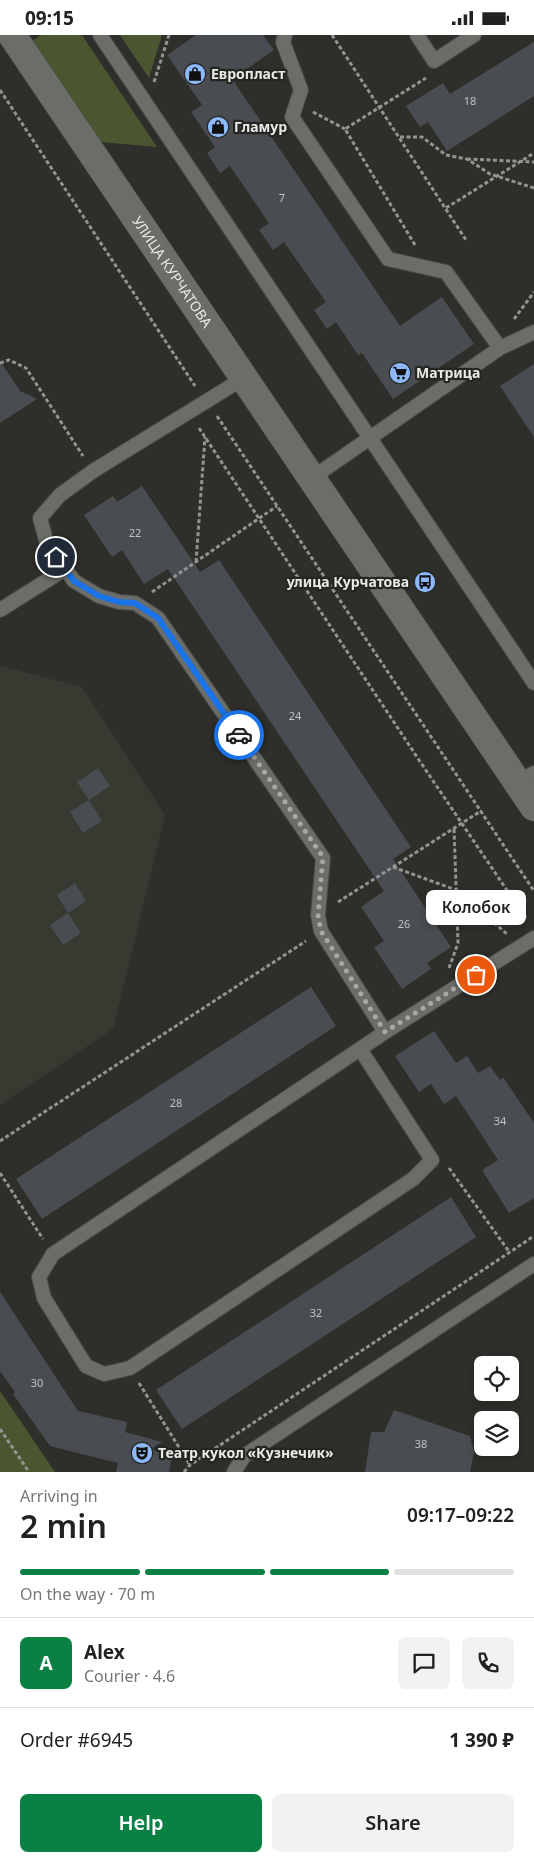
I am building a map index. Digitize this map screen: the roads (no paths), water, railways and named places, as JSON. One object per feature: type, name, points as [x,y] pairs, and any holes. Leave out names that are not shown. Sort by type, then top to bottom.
[{"type":"street","name":"УЛИЦА КУРЧАТОВА","points":[[12,35],[312,478],[526,778],[534,807]]},
{"type":"lane","points":[[100,35],[534,683]]},
{"type":"lane","points":[[285,35],[282,42],[301,90],[292,117],[388,259],[446,272],[500,348]]},
{"type":"lane","points":[[417,35],[434,61],[474,35]]},
{"type":"lane","points":[[312,478],[500,348],[534,332]]},
{"type":"lane","points":[[244,378],[93,471],[60,495],[40,518],[47,544],[74,581],[99,596],[119,602],[135,603],[158,618],[323,857],[318,915],[321,931],[385,1032]]},
{"type":"lane","points":[[0,610],[65,569]]},
{"type":"lane","points":[[360,1049],[432,1161],[413,1179],[130,1368],[104,1374],[86,1366],[44,1298],[40,1277],[53,1254],[385,1032],[534,938]]},
{"type":"lane","points":[[234,1472],[244,1456],[534,1264]]},
{"type":"place","name":"Европласт","points":[[195,74]]},
{"type":"place","name":"Гламур","points":[[218,127]]},
{"type":"place","name":"Матрица","points":[[400,373]]},
{"type":"place","name":"улица Курчатова","points":[[425,582]]},
{"type":"place","name":"Колобок","points":[[476,975]]},
{"type":"place","name":"Театр кукол «Кузнечик»","points":[[142,1453]]}]
